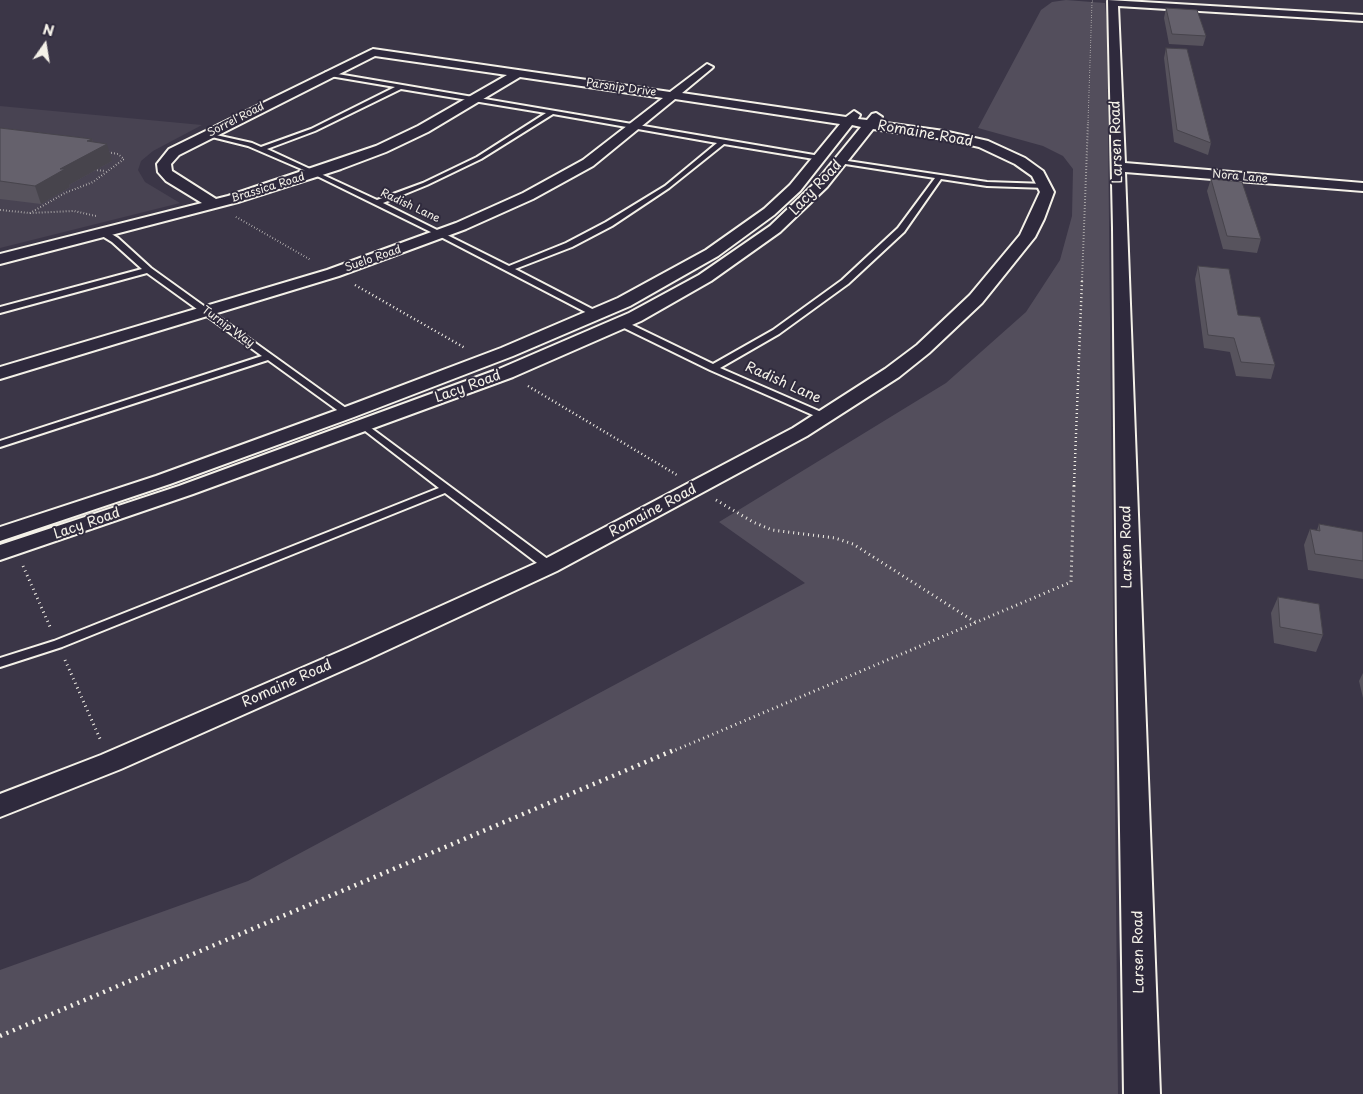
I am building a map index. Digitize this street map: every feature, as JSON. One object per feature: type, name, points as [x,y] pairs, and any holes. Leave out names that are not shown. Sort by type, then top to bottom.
[{"type":"street","points":[[1113,1],[1363,18]]},
{"type":"street","name":"Larsen Road","points":[[1113,1],[1121,228],[1128,633],[1142,1094]]},
{"type":"street","name":"Parsnip Drive","points":[[373,52],[672,95],[862,119]]},
{"type":"street","name":"Sorrel Road","points":[[214,204],[171,178],[165,172],[164,164],[174,152],[373,52]]},
{"type":"street","name":"Suelo Road","points":[[0,373],[333,273],[442,234],[496,211],[588,163],[707,67]]},
{"type":"street","name":"Brassica Road","points":[[0,259],[107,235],[315,173],[381,149],[423,129],[518,73]]},
{"type":"street","name":"Lacy Road","points":[[0,534],[163,480],[493,358],[596,314],[646,290],[728,243],[784,198],[820,158],[862,119]]},
{"type":"street","name":"Lacy Road","points":[[0,554],[186,490],[514,370],[621,323],[678,294],[754,246],[794,213],[841,162],[862,119]]},
{"type":"street","name":"Romaine Road","points":[[0,806],[111,762],[357,654],[549,566],[825,417],[892,373],[924,348],[976,299],[1027,237],[1046,198],[1046,186],[1031,168],[983,144],[862,119]]},
{"type":"street","name":"Nora Lane","points":[[1118,167],[1363,187]]},
{"type":"lane","points":[[326,74],[820,158]]},
{"type":"lane","points":[[261,149],[313,130],[400,87]]},
{"type":"lane","points":[[376,202],[425,184],[479,158],[551,113]]},
{"type":"lane","name":"Radish Lane","points":[[207,135],[238,139],[315,173],[510,268],[596,314]]},
{"type":"lane","points":[[510,268],[569,245],[609,224],[667,187],[722,142]]},
{"type":"lane","points":[[841,162],[994,185],[1046,186]]},
{"type":"lane","points":[[713,368],[776,332],[845,282],[901,230],[939,177]]},
{"type":"lane","name":"Turnip Way","points":[[107,235],[148,270],[347,413]]},
{"type":"lane","points":[[0,310],[148,270]]},
{"type":"lane","name":"Radish Lane","points":[[621,323],[713,368],[825,417]]},
{"type":"lane","points":[[0,444],[270,356]]},
{"type":"lane","points":[[363,425],[549,566]]},
{"type":"lane","points":[[0,663],[58,644],[445,489]]},
{"type":"path","points":[[0,1036],[1070,582],[1092,1],[1113,1]]},
{"type":"path","points":[[30,213],[96,180],[124,159],[118,154],[100,152]]},
{"type":"path","points":[[94,170],[106,171]]},
{"type":"path","points":[[67,186],[78,188]]},
{"type":"path","points":[[0,210],[30,213],[74,210],[98,216]]},
{"type":"path","points":[[235,216],[311,260]]},
{"type":"path","points":[[349,282],[469,350]]},
{"type":"path","points":[[524,384],[676,474]]},
{"type":"path","points":[[719,501],[753,522],[772,530],[836,538],[853,544],[976,623]]},
{"type":"path","points":[[23,565],[54,636]]},
{"type":"path","points":[[64,658],[102,741]]},
{"type":"shaded area","points":[[1066,0],[1105,3],[1107,26],[1118,1094],[0,1094],[0,970],[248,881],[805,583],[719,522],[946,383],[1026,312],[1060,260],[1072,216],[1073,169],[1063,156],[1043,146],[978,128],[1041,10],[1052,2]]},
{"type":"shaded area","points":[[0,106],[202,125],[153,151],[141,161],[138,170],[145,182],[180,203],[0,248]]},
{"type":"building","points":[[1166,8],[1197,10],[1206,36],[1172,34]]},
{"type":"building","points":[[1166,48],[1187,49],[1211,143],[1177,130]]},
{"type":"building","points":[[0,128],[92,139],[87,141],[107,144],[60,169],[65,169],[35,186],[0,181]]},
{"type":"building","points":[[1211,179],[1242,182],[1261,239],[1227,236]]},
{"type":"building","points":[[1198,266],[1229,269],[1238,315],[1260,317],[1275,365],[1241,362],[1234,338],[1208,335]]},
{"type":"building","points":[[1319,524],[1363,532],[1363,561],[1315,554],[1310,529],[1320,531]]},
{"type":"building","points":[[1278,597],[1319,604],[1323,635],[1280,627]]}]
